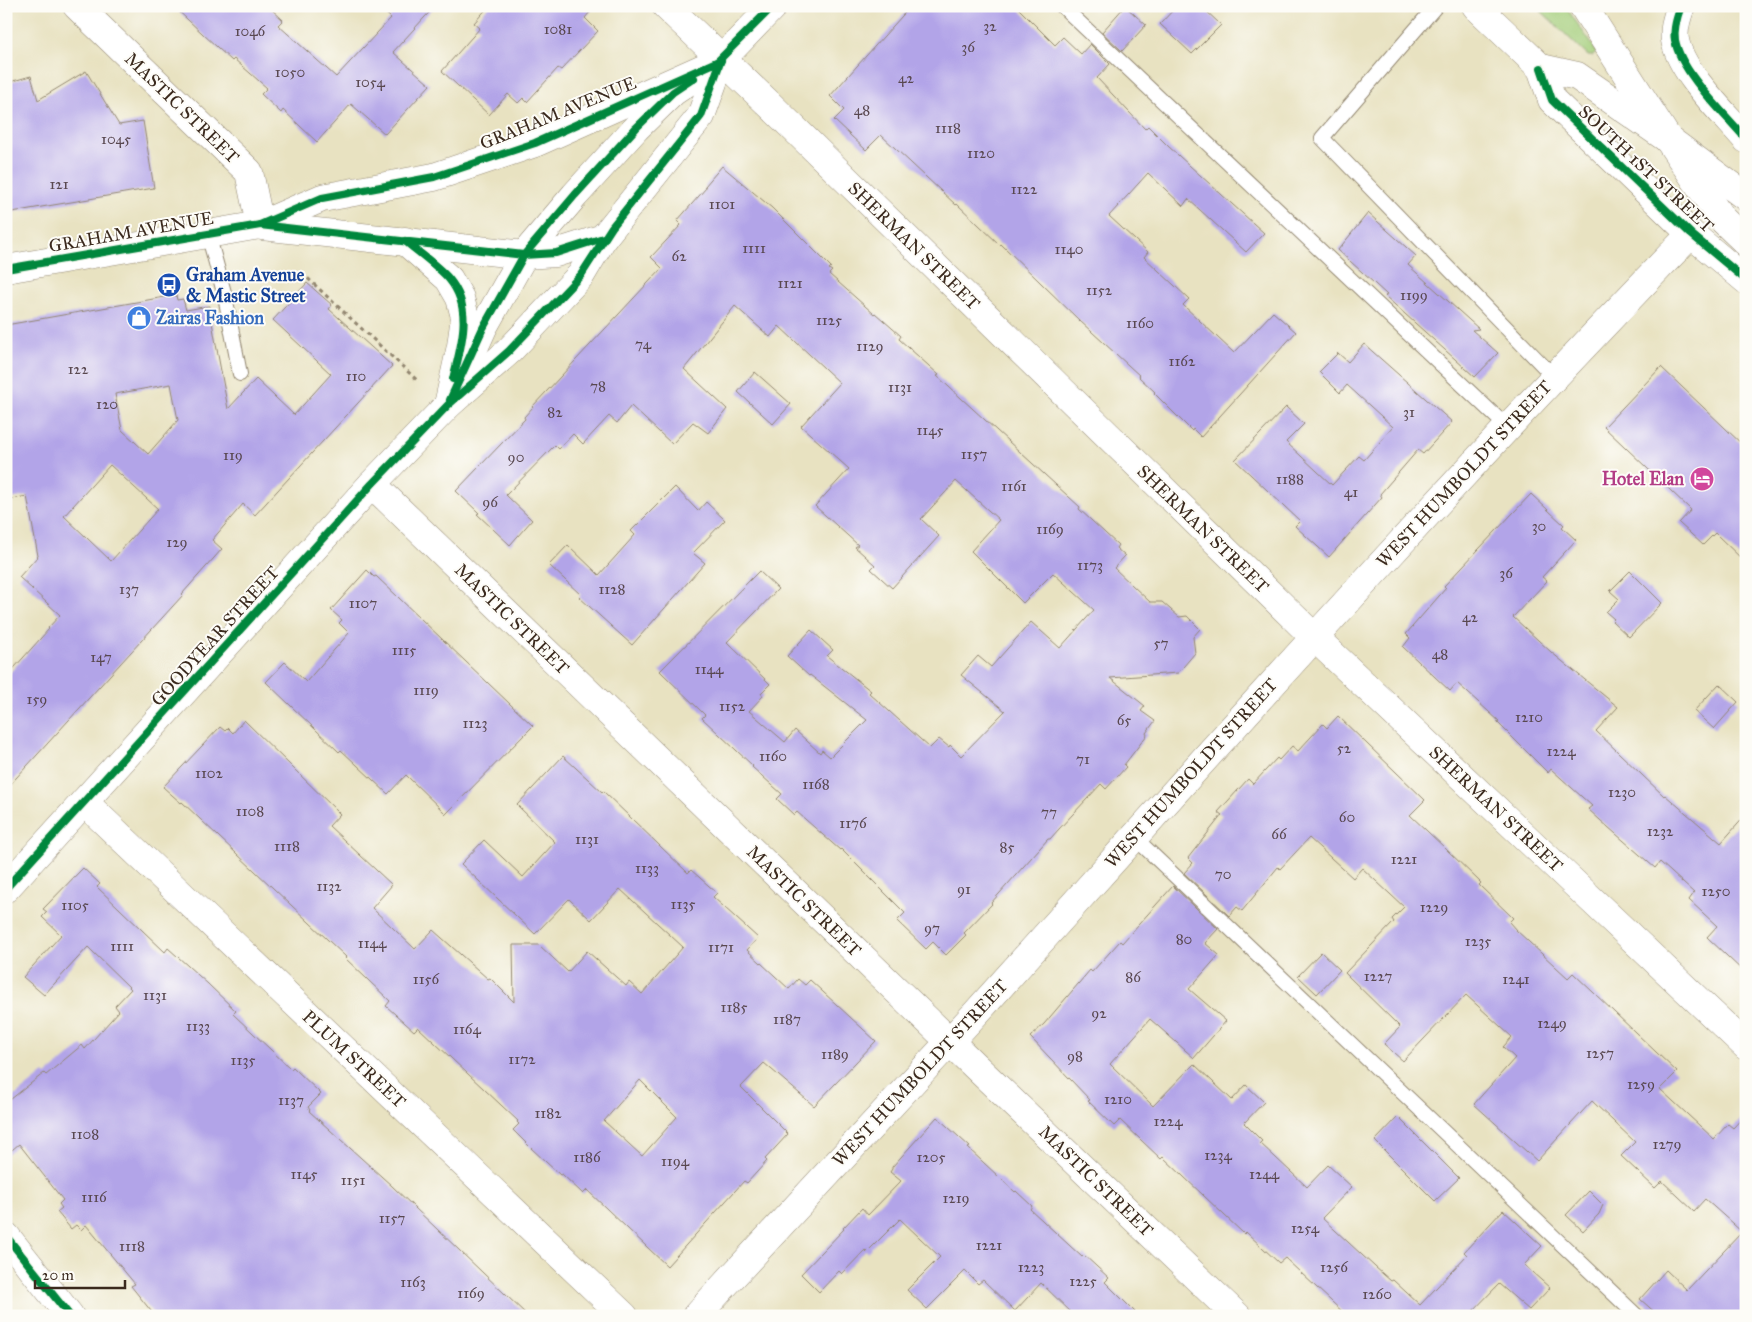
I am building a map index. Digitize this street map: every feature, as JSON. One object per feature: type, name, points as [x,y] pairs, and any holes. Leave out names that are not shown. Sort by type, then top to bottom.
[{"type":"street","name":"MASTIC STREET","points":[[77,6],[249,172],[260,225]]},
{"type":"street","name":"SHERMAN STREET","points":[[666,6],[769,104],[1314,637],[1746,1046]]},
{"type":"street","name":"GOODYEAR STREET","points":[[448,405],[482,328],[524,255],[636,128],[673,92],[721,60],[773,6]]},
{"type":"street","name":"SOUTH 1ST STREET","points":[[1476,6],[1541,68],[1552,100],[1691,234],[1746,280]]},
{"type":"street","points":[[1583,6],[1721,218],[1746,242]]},
{"type":"street","points":[[1681,6],[1675,23],[1675,40],[1686,69],[1746,139]]},
{"type":"street","name":"GRAHAM AVENUE","points":[[6,269],[260,225],[322,198],[434,177],[535,143],[721,60]]},
{"type":"street","name":"GOODYEAR STREET","points":[[6,888],[372,484],[448,405],[509,351],[581,275],[603,238],[700,116],[721,60]]},
{"type":"street","name":"SOUTH 1ST STREET","points":[[1541,68],[1577,76],[1668,139],[1746,197]]},
{"type":"street","name":"GRAHAM AVENUE","points":[[260,225],[524,255],[556,253],[603,238]]},
{"type":"street","name":"WEST HUMBOLDT STREET","points":[[696,1316],[950,1041],[1314,637],[1507,427],[1691,234]]},
{"type":"street","points":[[405,241],[449,279],[460,298],[465,317],[461,346],[448,405]]},
{"type":"street","name":"MASTIC STREET","points":[[372,484],[1237,1316]]},
{"type":"street","name":"PLUM STREET","points":[[84,802],[624,1316]]},
{"type":"street","points":[[6,1236],[70,1316]]},
{"type":"lane","points":[[1062,6],[1507,427]]},
{"type":"lane","points":[[1436,6],[1322,138],[1554,377]]},
{"type":"lane","points":[[208,234],[224,296],[240,374]]},
{"type":"lane","points":[[1134,837],[1637,1316]]},
{"type":"path","points":[[302,273],[419,382]]},
{"type":"green space","points":[[1536,6],[1565,6],[1594,47],[1596,53],[1593,56],[1588,56]]},
{"type":"building","points":[[173,6],[268,6],[283,20],[278,25],[336,77],[391,18],[378,6],[435,6],[393,52],[430,85],[385,134],[351,104],[317,142],[283,110],[281,113],[261,94],[267,88],[234,59],[232,61]]},
{"type":"building","points":[[489,6],[595,6],[585,18],[598,31],[561,70],[558,68],[527,102],[523,98],[518,103],[508,94],[489,115],[442,71],[480,28],[474,23]]},
{"type":"building","points":[[911,6],[1016,6],[1055,45],[1063,37],[1081,54],[1090,44],[1110,64],[1097,78],[1145,129],[1148,126],[1264,233],[1246,252],[1188,199],[1183,206],[1148,173],[1109,216],[1148,252],[1144,257],[1189,299],[1183,305],[1234,353],[1273,312],[1296,332],[1201,437],[1193,429],[1192,431],[1154,393],[1140,376],[1001,244],[881,135],[866,150],[834,120],[844,110],[830,96]]},
{"type":"building","points":[[1125,6],[1146,25],[1122,51],[1102,32]]},
{"type":"building","points":[[1177,6],[1201,6],[1221,25],[1192,54],[1160,24]]},
{"type":"building","points":[[86,71],[119,125],[143,121],[154,188],[6,213],[6,83],[31,76],[38,100]]},
{"type":"building","points":[[722,166],[772,208],[831,267],[829,269],[832,271],[829,274],[901,336],[899,339],[939,375],[937,376],[1080,507],[1079,509],[1118,545],[1116,548],[1125,556],[1114,568],[1150,602],[1162,602],[1179,617],[1187,616],[1200,629],[1193,637],[1195,653],[1178,673],[1110,678],[1145,706],[1141,711],[1155,721],[1146,733],[1147,735],[1124,765],[1126,767],[1106,789],[1101,784],[1048,839],[992,904],[964,933],[966,935],[946,955],[933,942],[926,949],[897,921],[905,913],[841,849],[797,812],[794,815],[777,799],[782,794],[702,718],[705,715],[660,671],[759,571],[778,589],[727,642],[770,684],[761,693],[763,696],[749,711],[785,742],[795,730],[820,753],[822,750],[830,757],[867,720],[809,676],[787,656],[811,630],[833,650],[827,656],[871,691],[869,693],[930,748],[939,739],[949,747],[950,745],[961,756],[1005,711],[961,675],[978,656],[991,667],[1031,622],[1060,648],[1094,610],[1053,573],[1023,603],[971,551],[999,520],[956,481],[921,519],[939,536],[892,588],[871,569],[875,565],[855,547],[858,545],[815,506],[849,469],[801,426],[840,383],[779,326],[770,337],[735,306],[684,369],[727,409],[708,433],[693,422],[672,444],[631,406],[617,423],[609,416],[583,444],[573,434],[559,449],[555,445],[506,495],[532,520],[510,545],[456,491],[525,419],[524,417],[532,407],[662,268],[651,257],[681,225],[677,221],[706,188],[705,186]]},
{"type":"building","points":[[1368,213],[1416,256],[1408,265],[1479,329],[1472,330],[1498,353],[1475,377],[1385,296],[1387,295],[1338,250]]},
{"type":"building","points":[[307,283],[332,305],[329,309],[392,366],[255,515],[243,504],[212,540],[222,549],[183,595],[6,789],[6,677],[60,615],[19,577],[38,556],[27,496],[6,500],[6,325],[176,295],[177,300],[183,299],[186,310],[209,306],[228,409],[256,379],[294,415],[331,374],[273,320]],"holes":[[[171,384],[178,420],[148,454],[122,430],[115,394]],[[110,465],[158,509],[111,561],[64,516]]]},
{"type":"building","points":[[1364,344],[1452,422],[1423,454],[1418,450],[1380,494],[1382,497],[1329,557],[1295,526],[1300,521],[1235,460],[1286,407],[1304,424],[1286,442],[1332,485],[1359,456],[1364,460],[1393,427],[1347,385],[1340,393],[1319,372],[1338,353],[1348,362]]},
{"type":"building","name":"Hotel Elan","points":[[1661,367],[1746,448],[1746,563],[1715,533],[1703,545],[1679,523],[1691,510],[1604,427]]},
{"type":"building","points":[[755,372],[791,404],[773,424],[738,392]]},
{"type":"building","points":[[675,487],[698,511],[706,502],[725,520],[693,553],[705,563],[632,645],[579,597],[581,595],[549,565],[568,545],[599,575],[635,535],[631,531]]},
{"type":"building","points":[[1531,494],[1564,525],[1562,527],[1576,540],[1542,577],[1547,581],[1513,617],[1551,652],[1618,707],[1596,731],[1664,796],[1721,843],[1746,815],[1746,974],[1707,937],[1717,926],[1689,900],[1694,893],[1660,862],[1655,868],[1600,820],[1588,809],[1592,806],[1551,769],[1548,773],[1497,722],[1499,721],[1457,683],[1450,691],[1403,647],[1410,638],[1406,634],[1446,588],[1444,586]]},
{"type":"building","points":[[367,570],[374,577],[376,576],[533,726],[446,814],[406,775],[388,794],[341,750],[339,752],[266,682],[285,662],[306,682],[349,633],[339,623],[342,620],[331,610]]},
{"type":"building","points":[[1630,571],[1662,603],[1629,637],[1612,621],[1614,619],[1606,612],[1619,599],[1610,591]]},
{"type":"building","points":[[1719,684],[1738,702],[1714,729],[1694,711]]},
{"type":"building","points":[[1338,716],[1425,800],[1410,815],[1481,883],[1479,885],[1513,918],[1509,922],[1516,930],[1568,978],[1573,973],[1677,1072],[1660,1089],[1714,1139],[1728,1124],[1733,1128],[1746,1114],[1746,1316],[1659,1316],[1640,1299],[1666,1270],[1687,1290],[1742,1232],[1705,1199],[1694,1211],[1662,1181],[1655,1188],[1621,1156],[1635,1142],[1592,1101],[1537,1161],[1474,1104],[1515,1058],[1503,1047],[1512,1037],[1466,995],[1403,1061],[1384,1044],[1400,1027],[1345,973],[1394,922],[1392,919],[1404,907],[1362,868],[1353,878],[1309,838],[1280,869],[1278,867],[1242,911],[1237,907],[1229,916],[1184,873],[1193,863],[1188,858],[1222,815],[1218,812],[1248,779],[1253,784],[1277,758],[1279,760],[1292,746],[1298,751],[1323,724],[1327,728]]},
{"type":"building","points":[[244,720],[340,814],[329,826],[392,885],[372,908],[415,949],[433,930],[488,979],[490,978],[514,1002],[513,945],[539,945],[568,972],[587,951],[626,986],[629,982],[642,994],[683,947],[620,889],[591,920],[569,899],[535,934],[461,864],[484,840],[523,877],[555,842],[517,805],[563,756],[603,791],[688,873],[691,870],[717,893],[713,897],[758,938],[747,950],[789,989],[798,979],[805,985],[810,980],[876,1041],[814,1106],[764,1063],[741,1087],[788,1134],[765,1159],[767,1161],[747,1183],[744,1181],[667,1266],[587,1190],[583,1194],[531,1148],[513,1130],[519,1124],[518,1121],[418,1027],[414,1031],[386,1006],[390,1001],[346,957],[182,802],[163,787],[220,727],[225,731],[228,728],[233,733]],"holes":[[[640,1080],[677,1117],[642,1156],[604,1121]]]},
{"type":"building","points":[[83,868],[100,884],[97,887],[165,952],[168,948],[208,984],[236,1011],[233,1014],[291,1069],[293,1067],[321,1094],[308,1107],[309,1111],[392,1186],[528,1316],[155,1316],[131,1286],[135,1284],[86,1225],[81,1230],[76,1225],[71,1229],[57,1212],[62,1208],[59,1204],[63,1200],[19,1144],[6,1155],[6,1103],[44,1073],[46,1075],[82,1045],[85,1049],[119,1011],[115,1006],[131,989],[88,947],[44,995],[23,977],[61,935],[42,917],[47,912],[43,909]]},
{"type":"building","points":[[1173,886],[1218,929],[1205,943],[1219,955],[1189,989],[1226,1021],[1194,1058],[1150,1019],[1110,1064],[1153,1106],[1194,1064],[1232,1100],[1246,1085],[1264,1102],[1244,1123],[1262,1141],[1260,1143],[1307,1187],[1328,1165],[1352,1187],[1322,1218],[1420,1305],[1467,1255],[1464,1252],[1503,1210],[1542,1246],[1524,1265],[1550,1288],[1529,1310],[1499,1284],[1468,1316],[1347,1316],[1285,1258],[1279,1263],[1246,1232],[1244,1234],[1163,1157],[1161,1159],[1120,1120],[1114,1126],[1088,1101],[1090,1100],[1030,1037],[1044,1024],[1090,970],[1092,972],[1120,941],[1122,943]]},
{"type":"building","points":[[1321,952],[1340,970],[1317,994],[1298,976]]},
{"type":"building","points":[[937,1117],[1032,1206],[1030,1209],[1082,1257],[1084,1255],[1109,1278],[1105,1282],[1139,1316],[1075,1316],[1041,1283],[1015,1311],[983,1280],[978,1284],[965,1271],[927,1309],[907,1290],[940,1257],[900,1219],[867,1252],[865,1250],[842,1274],[839,1271],[819,1292],[801,1274],[862,1208],[868,1215],[901,1181],[890,1172],[892,1167]]},
{"type":"building","points":[[1398,1117],[1459,1178],[1435,1201],[1375,1141]]},
{"type":"building","points":[[1589,1191],[1603,1205],[1599,1214],[1583,1231],[1566,1215]]},
{"type":"cycle path","points":[[715,64],[773,6]]},
{"type":"cycle path","points":[[1681,6],[1675,32],[1679,53],[1704,92],[1746,139]]},
{"type":"cycle path","points":[[6,269],[260,225],[322,198],[434,177],[535,143],[721,60]]},
{"type":"cycle path","points":[[6,888],[372,484],[448,405],[509,351],[581,275],[612,227],[701,116],[721,60]]},
{"type":"cycle path","points":[[1541,68],[1552,100],[1691,234],[1746,280]]},
{"type":"cycle path","points":[[450,400],[483,328],[524,255],[636,128],[673,92],[694,78]]},
{"type":"cycle path","points":[[260,225],[524,255],[556,253],[603,238]]},
{"type":"cycle path","points":[[405,241],[445,274],[457,291],[461,302],[463,315],[462,340],[453,379]]},
{"type":"cycle path","points":[[6,1236],[70,1316]]},
{"type":"place","name":"Graham Avenue & Mastic Street","points":[[169,285]]},
{"type":"place","name":"Zairas Fashion","points":[[139,318]]},
{"type":"place","name":"Hotel Elan","points":[[1702,479]]}]
